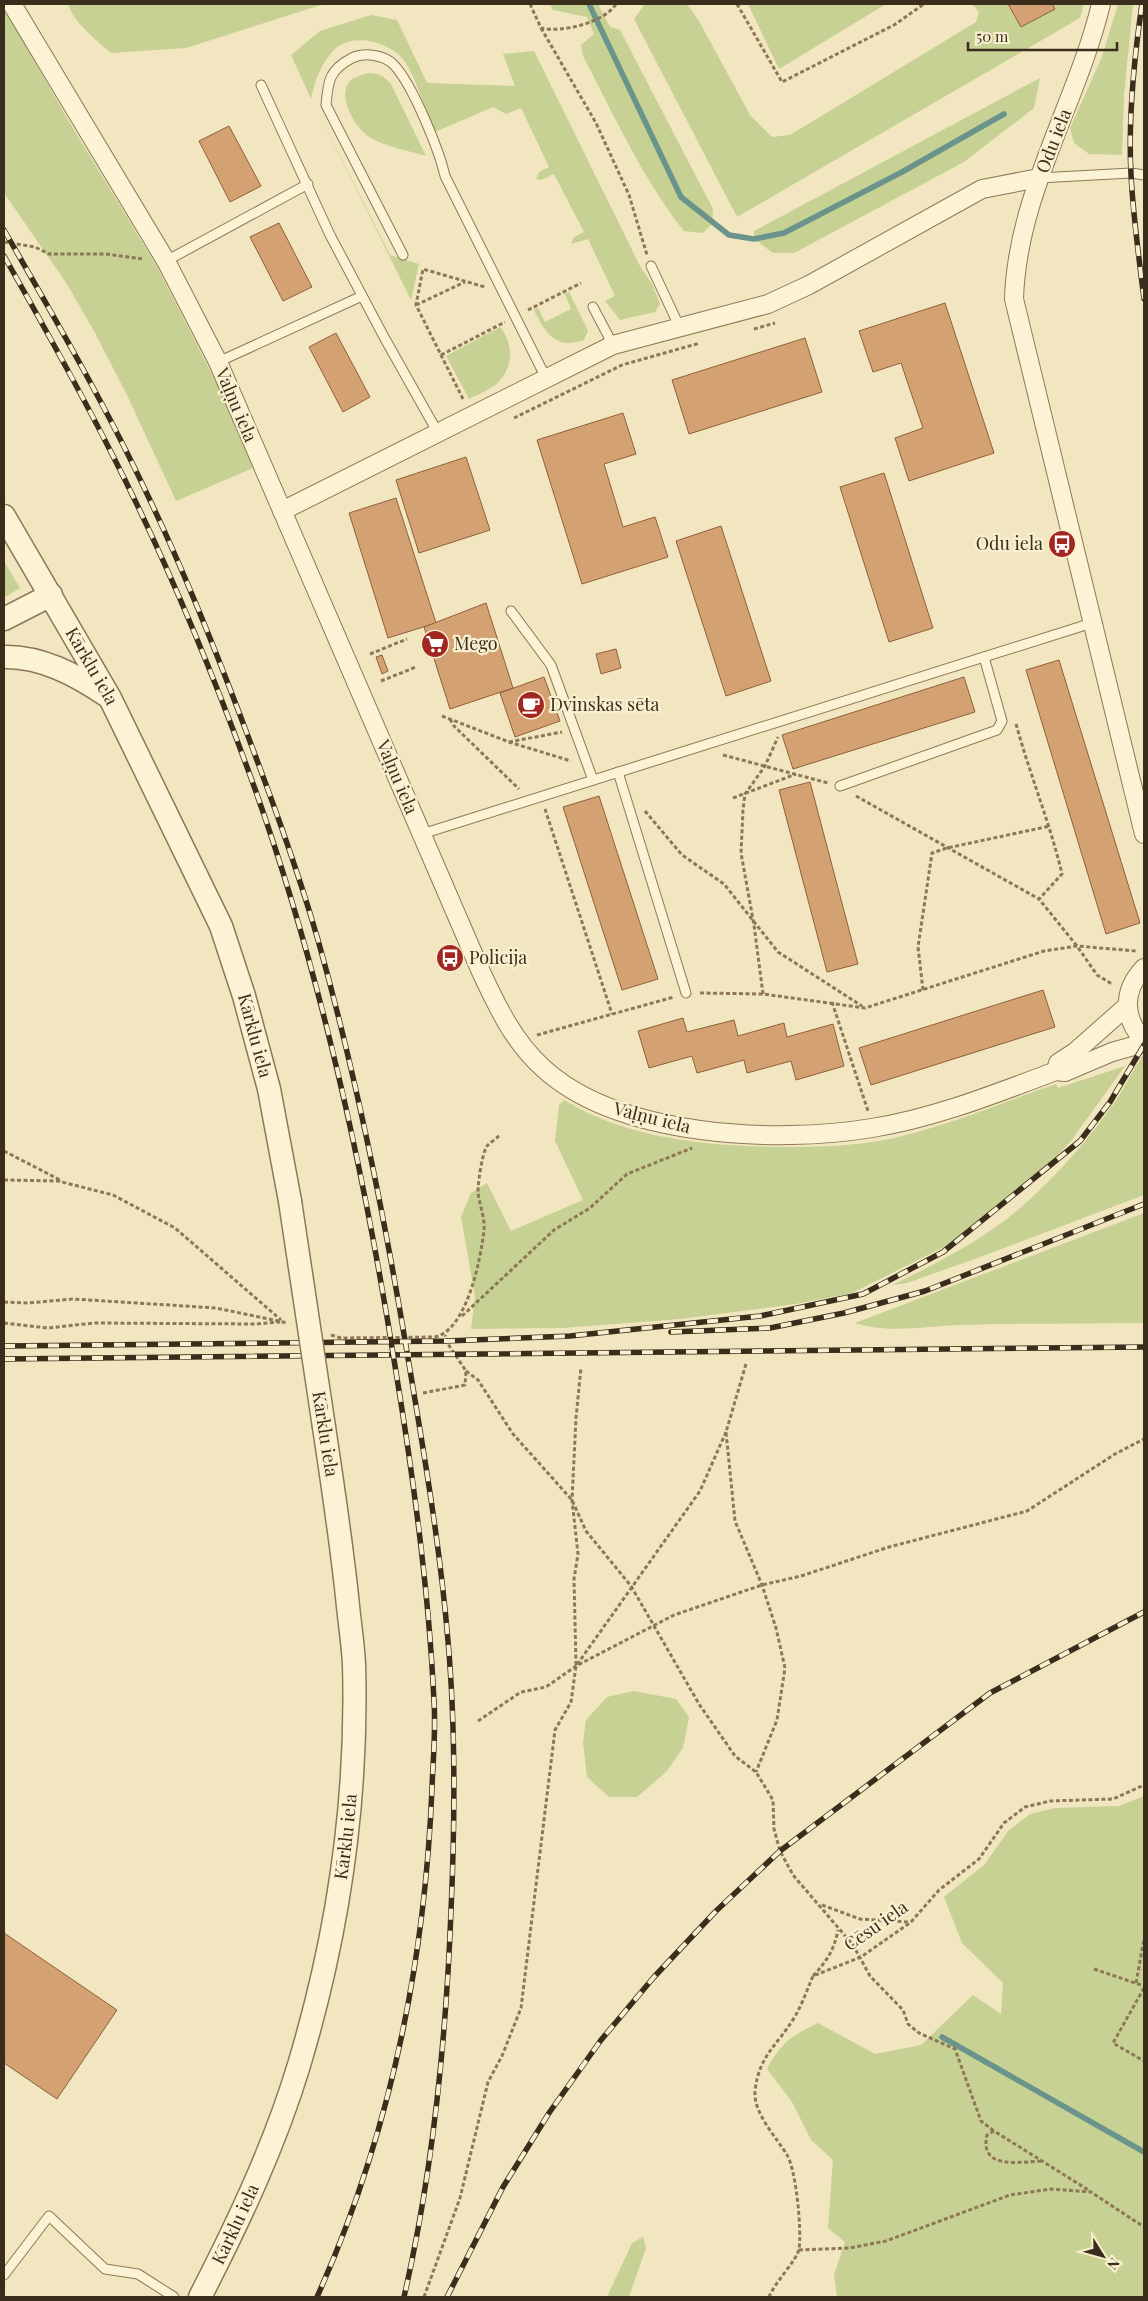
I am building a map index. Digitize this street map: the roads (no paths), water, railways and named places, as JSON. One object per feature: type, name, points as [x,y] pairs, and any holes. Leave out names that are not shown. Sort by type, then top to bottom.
[{"type":"street","name":"Vaļņu iela","points":[[12,4],[166,261],[218,362],[499,1011],[523,1048],[543,1068],[567,1087],[588,1100],[627,1115],[722,1132],[790,1135],[872,1128],[924,1116],[994,1094],[1056,1071],[1065,1072],[1112,1052],[1144,1042]]},
{"type":"street","name":"Odu iela","points":[[1101,4],[1095,31],[1039,178],[1015,266],[1014,298],[1144,834]]},
{"type":"street","points":[[282,511],[613,345],[768,304],[808,285],[982,189],[1039,178]]},
{"type":"street","name":"Kārklu iela","points":[[4,516],[110,698],[220,926],[244,996],[268,1089],[290,1201],[342,1545],[354,1663],[353,1759],[344,1860],[329,1951],[299,2066],[235,2228],[200,2297]]},
{"type":"street","points":[[4,620],[51,595]]},
{"type":"street","points":[[4,657],[52,665],[82,678],[110,698]]},
{"type":"street","points":[[1144,968],[1136,977],[1129,991],[1127,1006],[1129,1020],[1144,1042]]},
{"type":"street","points":[[1056,1071],[1058,1062],[1075,1052],[1127,1006]]},
{"type":"lane","points":[[404,254],[326,105],[328,82],[339,65],[356,56],[376,56],[393,64],[404,77],[440,154],[445,176],[546,378]]},
{"type":"lane","points":[[261,85],[330,235],[438,432]]},
{"type":"lane","points":[[1039,178],[1130,173],[1144,175]]},
{"type":"lane","points":[[166,261],[308,184]]},
{"type":"lane","points":[[651,266],[680,328]]},
{"type":"lane","points":[[218,362],[362,296]]},
{"type":"lane","points":[[593,306],[613,345]]},
{"type":"lane","points":[[510,610],[551,665],[576,729],[593,780]]},
{"type":"lane","points":[[422,834],[1092,623]]},
{"type":"lane","points":[[840,786],[997,730],[1002,721],[984,657]]},
{"type":"lane","points":[[618,772],[686,993]]},
{"type":"lane","points":[[4,2275],[49,2216],[105,2269],[138,2274],[174,2297]]},
{"type":"waterway","points":[[589,4],[681,197],[729,235],[754,239],[784,233],[902,172],[1004,114]]},
{"type":"waterway","points":[[942,2037],[1144,2152]]},
{"type":"railway","points":[[1142,4],[1132,89],[1130,153],[1136,237],[1144,299]]},
{"type":"railway","points":[[4,230],[79,361],[132,462],[161,523],[208,632],[261,771],[300,883],[332,991],[357,1093],[389,1248],[436,1532],[445,1605],[454,1742],[454,1810],[449,1960],[442,2057],[423,2202],[404,2297]]},
{"type":"railway","points":[[4,256],[86,404],[152,536],[206,661],[255,789],[301,932],[339,1077],[370,1224],[403,1413],[420,1536],[432,1660],[435,1734],[428,1854],[412,1984],[383,2112],[364,2175],[317,2297]]},
{"type":"railway","points":[[4,1346],[446,1341],[570,1336],[760,1316],[863,1294],[943,1252],[1080,1141],[1110,1102],[1144,1045]]},
{"type":"railway","points":[[671,1332],[770,1328],[844,1313],[925,1291],[1144,1204]]},
{"type":"railway","points":[[4,1359],[1144,1347]]},
{"type":"railway","points":[[447,2297],[503,2187],[549,2113],[601,2040],[654,1977],[716,1911],[780,1851],[990,1693],[1144,1612]]},
{"type":"place","name":"Odu iela","points":[[1062,544]]},
{"type":"place","name":"Mego","points":[[435,644]]},
{"type":"place","name":"Dvinskas sēta","points":[[531,705]]},
{"type":"place","name":"Policija","points":[[450,958]]}]
